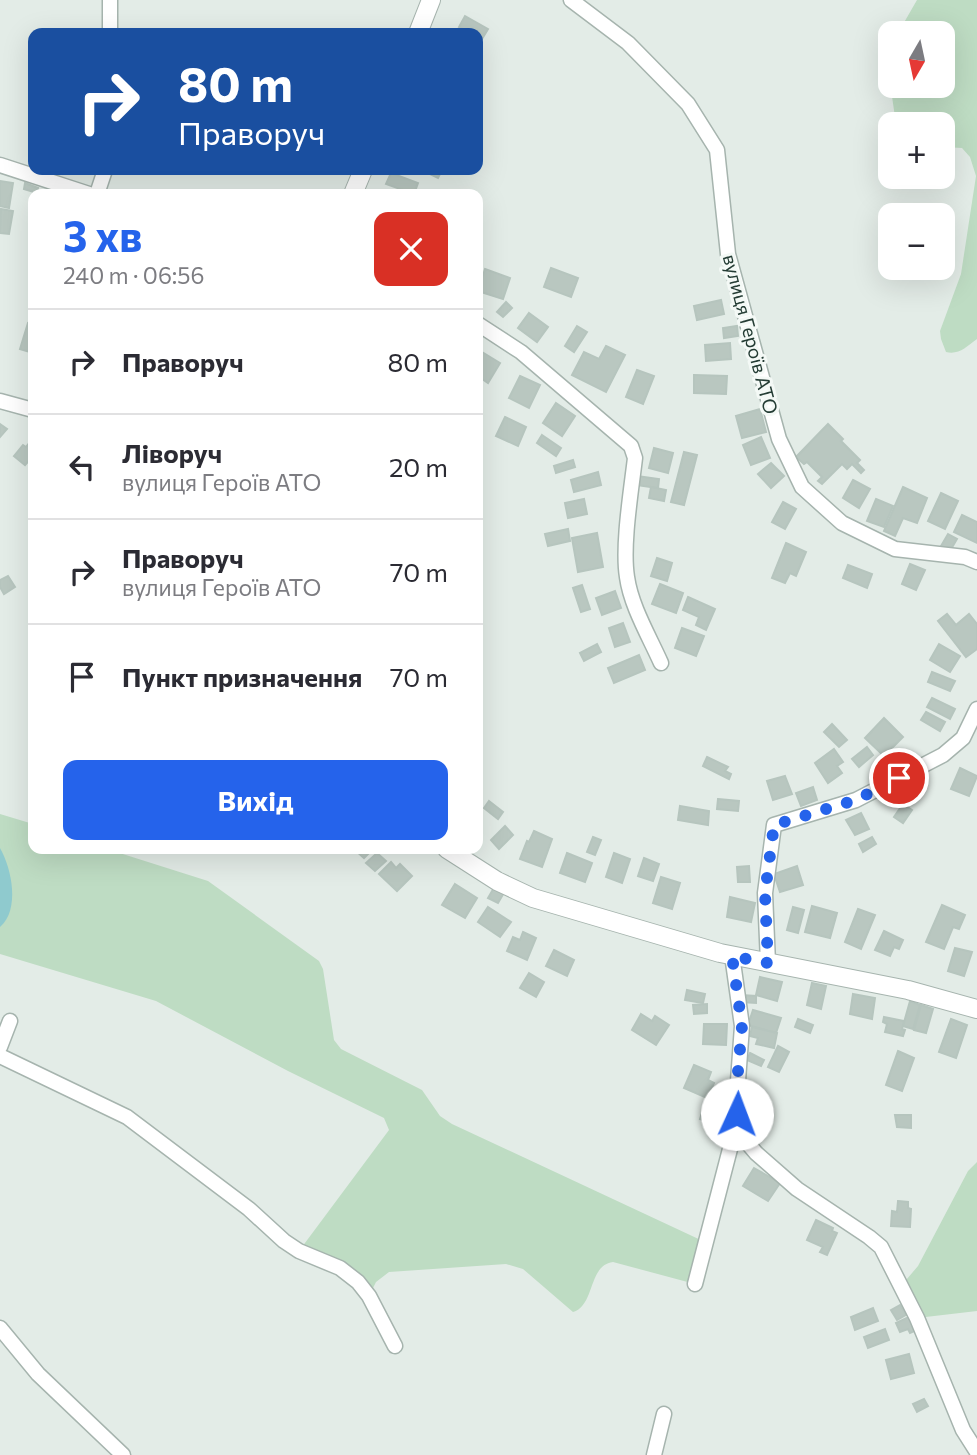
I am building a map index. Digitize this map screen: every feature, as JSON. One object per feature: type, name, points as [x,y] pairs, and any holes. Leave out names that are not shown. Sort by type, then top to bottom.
[{"type":"street","points":[[110,0],[110,28]]},
{"type":"street","points":[[420,28],[431,0]]},
{"type":"street","name":"вулиця Героїв АТО","points":[[571,0],[628,43],[688,104],[717,150],[728,254],[779,439],[802,486],[842,523],[895,549],[965,557],[977,562]]},
{"type":"street","points":[[0,165],[28,174]]},
{"type":"street","points":[[31,175],[74,189]]},
{"type":"street","points":[[483,327],[521,352],[631,446],[635,458],[625,561],[627,579],[661,663]]},
{"type":"street","points":[[0,401],[28,409]]},
{"type":"street","points":[[768,963],[765,893],[774,825],[856,800],[943,755],[963,738],[977,709]]},
{"type":"street","points":[[455,854],[497,881],[533,898],[732,956],[908,990],[977,1009]]},
{"type":"street","points":[[732,956],[742,1026],[736,1101],[738,1121],[745,1140],[764,1161],[797,1189],[869,1237],[885,1253],[917,1318],[963,1430],[977,1452]]},
{"type":"street","points":[[0,1047],[10,1021]]},
{"type":"street","points":[[0,1056],[127,1117],[249,1209],[284,1241],[299,1251],[340,1268],[358,1282],[369,1296],[395,1346]]},
{"type":"street","points":[[695,1284],[738,1121]]},
{"type":"street","points":[[0,1328],[38,1374],[123,1455]]},
{"type":"street","points":[[654,1455],[664,1414]]},
{"type":"green space","points":[[917,0],[977,0],[977,339],[955,352],[946,352],[940,331],[961,274],[976,176],[970,157],[962,148],[955,148],[955,112],[894,112],[892,98],[956,98],[956,21],[905,21]]},
{"type":"green space","points":[[0,814],[28,822],[28,854],[123,854],[208,881],[319,961],[323,969],[334,1040],[341,1049],[422,1090],[440,1116],[452,1124],[705,1242],[695,1284],[613,1262],[599,1270],[585,1302],[573,1312],[523,1269],[506,1264],[389,1272],[376,1282],[369,1296],[358,1282],[299,1251],[389,1130],[384,1118],[156,1001],[0,954]]},
{"type":"green space","points":[[977,1162],[977,1311],[917,1318],[901,1286],[918,1266],[968,1171]]},
{"type":"water","points":[[0,848],[11,878],[12,900],[6,920],[0,927]]},
{"type":"building","points":[[465,16],[488,29],[483,37],[483,28],[459,27]]},
{"type":"building","points":[[390,175],[418,183],[416,189],[400,189],[386,184]]},
{"type":"building","points":[[0,181],[13,183],[9,208],[0,206]]},
{"type":"building","points":[[25,183],[38,188],[28,190],[24,189]]},
{"type":"building","points":[[1,209],[13,211],[9,234],[0,233]]},
{"type":"building","points":[[551,268],[578,278],[571,297],[544,287]]},
{"type":"building","points":[[485,269],[510,278],[503,299],[483,293]]},
{"type":"building","points":[[721,300],[724,314],[697,320],[694,306]]},
{"type":"building","points":[[506,302],[512,308],[503,317],[497,312]]},
{"type":"building","points":[[529,313],[548,327],[537,342],[518,328]]},
{"type":"building","points":[[28,323],[28,351],[20,349]]},
{"type":"building","points":[[577,326],[587,332],[574,352],[565,346]]},
{"type":"building","points":[[737,326],[738,336],[724,338],[723,328]]},
{"type":"building","points":[[730,343],[731,359],[706,361],[705,345]]},
{"type":"building","points":[[606,346],[625,355],[606,392],[572,375],[584,352],[599,359]]},
{"type":"building","points":[[483,353],[500,363],[488,383],[483,380]]},
{"type":"building","points":[[637,370],[654,376],[643,404],[626,397]]},
{"type":"building","points":[[694,375],[727,376],[726,394],[694,393]]},
{"type":"building","points":[[520,376],[540,385],[529,408],[509,398]]},
{"type":"building","points":[[556,403],[575,416],[562,436],[543,423]]},
{"type":"building","points":[[760,409],[766,432],[742,438],[736,416]]},
{"type":"building","points":[[505,417],[526,427],[518,446],[496,436]]},
{"type":"building","points":[[0,424],[7,429],[0,437]]},
{"type":"building","points":[[828,424],[860,460],[857,463],[864,470],[861,473],[852,464],[847,469],[842,464],[822,484],[818,481],[822,477],[807,462],[804,464],[796,457]]},
{"type":"building","points":[[542,435],[561,448],[556,456],[537,443]]},
{"type":"building","points":[[761,437],[770,458],[751,465],[743,445]]},
{"type":"building","points":[[23,445],[26,447],[28,445],[28,462],[25,465],[14,456]]},
{"type":"building","points":[[654,448],[673,453],[668,473],[649,468]]},
{"type":"building","points":[[684,452],[697,455],[684,505],[671,502]]},
{"type":"building","points":[[573,460],[575,467],[556,473],[554,466]]},
{"type":"building","points":[[771,463],[784,476],[771,488],[758,474]]},
{"type":"building","points":[[598,472],[601,485],[574,492],[571,480]]},
{"type":"building","points":[[637,476],[659,479],[658,488],[636,485]]},
{"type":"building","points":[[853,480],[870,489],[859,508],[843,498]]},
{"type":"building","points":[[651,487],[666,490],[664,501],[649,498]]},
{"type":"building","points":[[903,487],[927,498],[917,523],[903,518],[895,536],[884,531]]},
{"type":"building","points":[[941,493],[958,501],[945,529],[928,521]]},
{"type":"building","points":[[584,499],[587,514],[568,518],[565,503]]},
{"type":"building","points":[[876,499],[893,506],[884,527],[867,521]]},
{"type":"building","points":[[783,502],[796,509],[785,529],[772,522]]},
{"type":"building","points":[[962,515],[977,522],[977,543],[954,532]]},
{"type":"building","points":[[568,529],[570,541],[548,546],[545,534]]},
{"type":"building","points":[[597,533],[603,567],[578,572],[572,538]]},
{"type":"building","points":[[948,534],[957,539],[950,551],[941,546]]},
{"type":"building","points":[[786,543],[806,552],[796,576],[790,573],[785,583],[772,578]]},
{"type":"building","points":[[657,558],[672,563],[667,581],[651,576]]},
{"type":"building","points":[[910,564],[925,570],[916,590],[902,584]]},
{"type":"building","points":[[848,565],[872,574],[867,588],[843,578]]},
{"type":"building","points":[[8,576],[15,587],[4,594],[0,580]]},
{"type":"building","points":[[660,584],[683,593],[676,613],[652,604]]},
{"type":"building","points":[[582,585],[590,609],[581,612],[573,588]]},
{"type":"building","points":[[615,591],[621,608],[602,615],[596,598]]},
{"type":"building","points":[[688,597],[715,609],[706,630],[696,625],[699,617],[683,610]]},
{"type":"building","points":[[947,614],[956,625],[969,614],[977,624],[977,649],[966,657],[938,621]]},
{"type":"building","points":[[623,623],[630,642],[615,647],[609,628]]},
{"type":"building","points":[[682,628],[704,636],[696,656],[675,648]]},
{"type":"building","points":[[597,644],[601,652],[584,661],[580,653]]},
{"type":"building","points":[[939,644],[960,656],[950,672],[930,660]]},
{"type":"building","points":[[639,655],[645,670],[614,683],[608,668]]},
{"type":"building","points":[[932,672],[955,681],[950,691],[928,682]]},
{"type":"building","points":[[932,698],[955,709],[950,719],[927,707]]},
{"type":"building","points":[[926,712],[945,722],[940,731],[921,720]]},
{"type":"building","points":[[884,718],[903,737],[884,756],[865,738]]},
{"type":"building","points":[[832,724],[847,740],[839,747],[824,732]]},
{"type":"building","points":[[867,747],[873,755],[859,767],[852,759]]},
{"type":"building","points":[[834,749],[843,762],[837,766],[842,773],[828,783],[815,763]]},
{"type":"building","points":[[707,757],[728,767],[725,771],[731,774],[729,779],[703,766]]},
{"type":"building","points":[[960,768],[977,776],[969,796],[951,789]]},
{"type":"building","points":[[785,776],[792,794],[773,800],[767,781]]},
{"type":"building","points":[[813,787],[817,800],[801,806],[796,793]]},
{"type":"building","points":[[718,799],[739,801],[738,811],[717,809]]},
{"type":"building","points":[[489,801],[503,812],[498,819],[484,808]]},
{"type":"building","points":[[903,804],[912,810],[903,823],[894,817]]},
{"type":"building","points":[[680,806],[709,811],[708,825],[678,820]]},
{"type":"building","points":[[861,813],[869,829],[855,835],[846,820]]},
{"type":"building","points":[[505,826],[513,835],[499,849],[491,840]]},
{"type":"building","points":[[534,831],[552,839],[542,867],[520,859]]},
{"type":"building","points":[[593,837],[601,840],[595,855],[587,852]]},
{"type":"building","points":[[872,837],[876,844],[863,852],[859,844]]},
{"type":"building","points":[[567,853],[592,863],[585,882],[560,873]]},
{"type":"building","points":[[614,853],[630,859],[622,883],[606,877]]},
{"type":"building","points":[[376,854],[386,861],[375,871],[366,863]]},
{"type":"building","points":[[644,858],[659,864],[653,881],[638,876]]},
{"type":"building","points":[[391,862],[396,868],[400,864],[412,876],[397,891],[379,874]]},
{"type":"building","points":[[749,866],[750,882],[738,882],[737,867]]},
{"type":"building","points":[[797,866],[803,885],[780,892],[774,874]]},
{"type":"building","points":[[661,877],[680,883],[672,909],[653,903]]},
{"type":"building","points":[[455,884],[477,898],[465,918],[442,905]]},
{"type":"building","points":[[495,886],[505,891],[498,903],[488,898]]},
{"type":"building","points":[[730,897],[755,903],[751,922],[727,917]]},
{"type":"building","points":[[942,905],[965,915],[959,929],[953,927],[944,949],[926,942]]},
{"type":"building","points":[[812,906],[837,913],[830,938],[805,932]]},
{"type":"building","points":[[488,907],[511,922],[500,937],[478,922]]},
{"type":"building","points":[[793,907],[804,910],[798,933],[787,930]]},
{"type":"building","points":[[858,909],[875,915],[861,949],[845,942]]},
{"type":"building","points":[[884,931],[903,940],[899,949],[894,947],[890,956],[875,950]]},
{"type":"building","points":[[523,932],[536,938],[527,960],[507,951],[513,937],[520,940]]},
{"type":"building","points":[[955,948],[972,952],[964,976],[948,971]]},
{"type":"building","points":[[554,950],[574,960],[567,976],[546,966]]},
{"type":"building","points":[[529,973],[544,982],[536,997],[520,988]]},
{"type":"building","points":[[760,977],[782,982],[777,1001],[756,995]]},
{"type":"building","points":[[812,983],[826,986],[821,1009],[807,1005]]},
{"type":"building","points":[[687,990],[705,994],[703,1003],[685,1000]]},
{"type":"building","points":[[853,994],[875,998],[872,1019],[850,1014]]},
{"type":"building","points":[[741,995],[756,996],[756,1003],[741,1002]]},
{"type":"building","points":[[910,1001],[920,1005],[913,1029],[903,1026]]},
{"type":"building","points":[[707,1004],[707,1013],[694,1014],[693,1005]]},
{"type":"building","points":[[921,1005],[933,1009],[926,1033],[914,1030]]},
{"type":"building","points":[[753,1010],[781,1018],[776,1033],[748,1025]]},
{"type":"building","points":[[641,1014],[652,1021],[655,1016],[669,1025],[656,1045],[632,1030]]},
{"type":"building","points":[[884,1017],[904,1021],[903,1036],[885,1032],[887,1024],[883,1022]]},
{"type":"building","points":[[798,1019],[813,1025],[810,1033],[795,1027]]},
{"type":"building","points":[[951,1019],[967,1025],[956,1058],[939,1052]]},
{"type":"building","points":[[704,1024],[727,1024],[726,1045],[703,1044]]},
{"type":"building","points":[[752,1027],[777,1033],[774,1048],[756,1044],[758,1038],[750,1036]]},
{"type":"building","points":[[778,1046],[789,1052],[779,1072],[768,1067]]},
{"type":"building","points":[[898,1051],[914,1058],[902,1091],[886,1085]]},
{"type":"building","points":[[750,1053],[764,1060],[761,1066],[747,1060]]},
{"type":"building","points":[[694,1065],[711,1072],[708,1080],[714,1083],[707,1098],[684,1088]]},
{"type":"building","points":[[710,1104],[715,1105],[713,1111],[721,1114],[718,1125],[700,1119],[704,1107],[708,1108]]},
{"type":"building","points":[[895,1115],[911,1115],[911,1128],[897,1127]]},
{"type":"building","points":[[754,1168],[780,1183],[768,1201],[743,1186]]},
{"type":"building","points":[[898,1201],[908,1202],[908,1208],[911,1209],[910,1227],[891,1226],[892,1211],[897,1212]]},
{"type":"building","points":[[816,1220],[833,1228],[832,1231],[837,1233],[827,1255],[820,1252],[823,1247],[807,1240]]},
{"type":"building","points":[[900,1305],[906,1315],[897,1320],[891,1310]]},
{"type":"building","points":[[873,1308],[878,1321],[855,1330],[851,1317]]},
{"type":"building","points":[[913,1315],[919,1329],[910,1333],[908,1329],[900,1332],[896,1323]]},
{"type":"building","points":[[885,1329],[889,1340],[868,1348],[864,1337]]},
{"type":"building","points":[[909,1354],[914,1373],[891,1379],[886,1360]]},
{"type":"building","points":[[924,1399],[928,1406],[917,1412],[913,1404]]},
{"type":"route","points":[[737,1114],[736,1094],[742,1026],[732,956],[768,963],[765,893],[774,825],[856,800],[899,778]]}]
